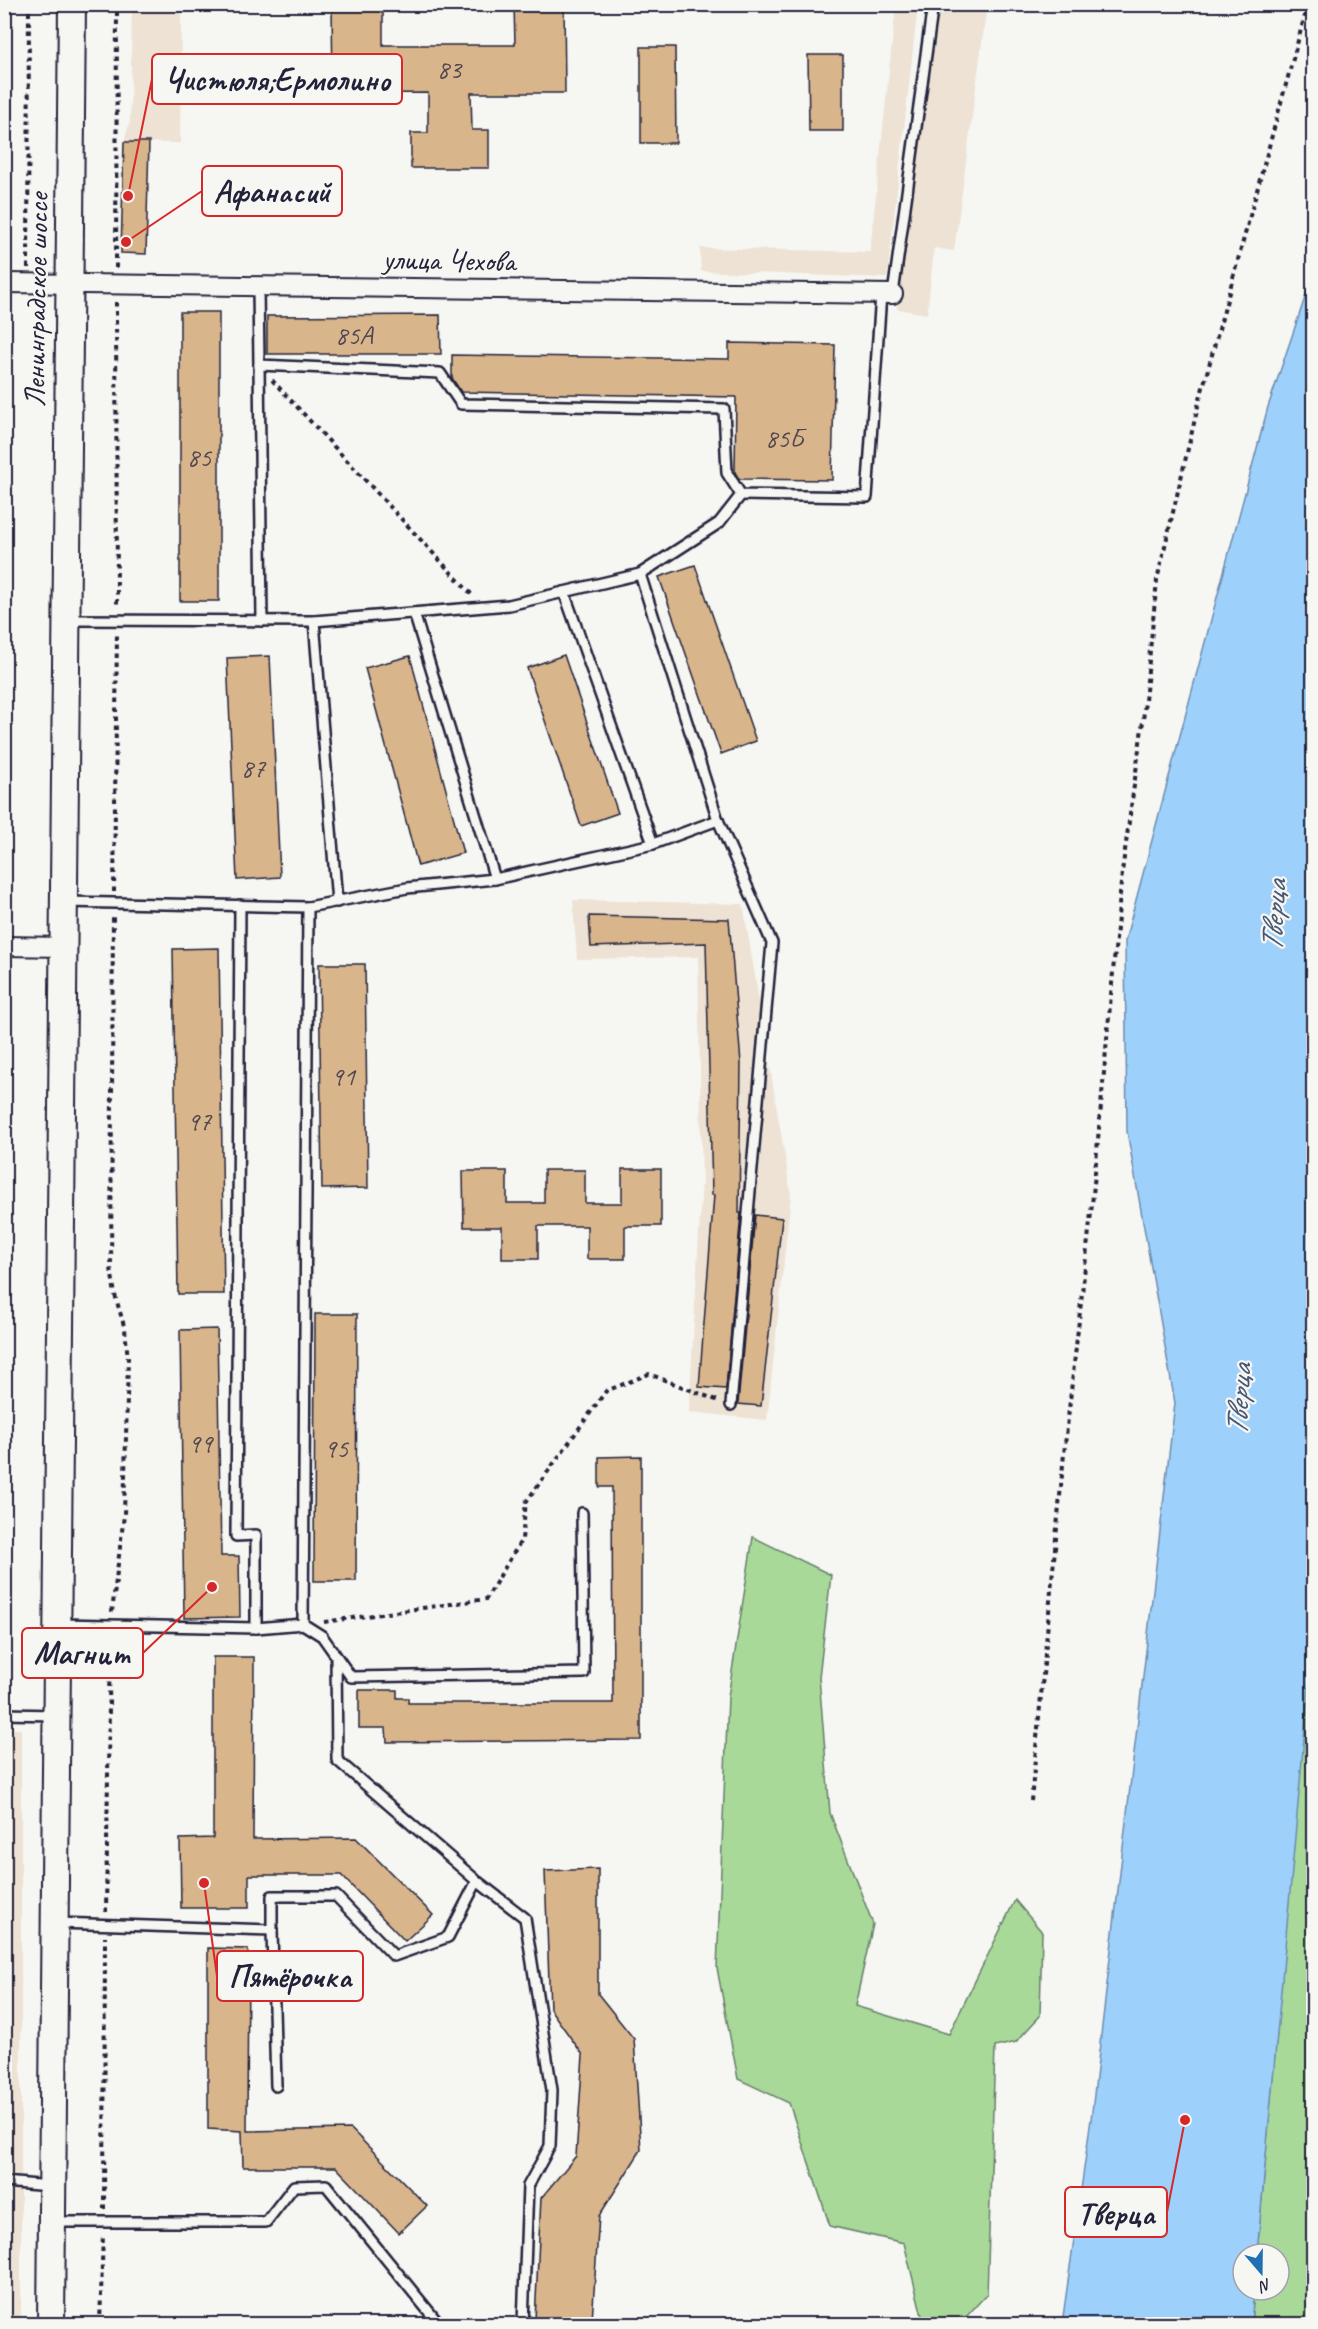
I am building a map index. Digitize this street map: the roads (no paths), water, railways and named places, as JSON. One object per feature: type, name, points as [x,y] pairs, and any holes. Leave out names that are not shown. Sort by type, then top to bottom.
[{"type":"main road","name":"Ленинградское шоссе","points":[[51,2325],[72,4]]},
{"type":"street","name":"улица Чехова","points":[[4,283],[887,294]]},
{"type":"street","points":[[4,946],[63,947]]},
{"type":"lane","points":[[741,495],[867,497],[887,294],[933,4]]},
{"type":"lane","points":[[258,287],[262,621]]},
{"type":"lane","points":[[259,365],[440,374],[461,404],[724,409],[727,472],[741,495]]},
{"type":"lane","points":[[66,620],[314,621],[509,605],[640,574],[719,523],[741,495]]},
{"type":"lane","points":[[640,574],[718,820],[772,943],[731,1406]]},
{"type":"lane","points":[[564,592],[652,844]]},
{"type":"lane","points":[[414,613],[495,879]]},
{"type":"lane","points":[[314,621],[337,902]]},
{"type":"lane","points":[[64,902],[308,907],[408,888],[495,879],[652,844],[718,820]]},
{"type":"lane","points":[[240,906],[236,1536],[256,1535],[256,1628]]},
{"type":"lane","points":[[303,1624],[308,907]]},
{"type":"lane","points":[[57,1623],[256,1628],[303,1624],[322,1636],[351,1677],[584,1673],[582,1513]]},
{"type":"lane","points":[[336,1657],[337,1760],[477,1881],[525,1918],[552,2090],[550,2146],[528,2186],[523,2325]]},
{"type":"lane","points":[[4,1714],[56,1715]]},
{"type":"lane","points":[[276,2086],[272,1896],[336,1896],[394,1956],[448,1937],[477,1881]]},
{"type":"lane","points":[[54,1923],[272,1930]]},
{"type":"lane","points":[[4,2182],[52,2186]]},
{"type":"lane","points":[[52,2222],[266,2222],[294,2186],[326,2185],[439,2325]]},
{"type":"water","points":[[1313,274],[1314,1628],[1258,2242],[1231,2242],[1231,2302],[1253,2302],[1251,2324],[1062,2324],[1092,2112],[1175,1403],[1127,1131],[1125,941],[1268,407]]},
{"type":"place","name":"Чистюля;Ермолино","points":[[128,196]]},
{"type":"place","name":"Афанасий","points":[[126,242]]},
{"type":"place","name":"Магнит","points":[[212,1587]]},
{"type":"place","name":"Пятёрочка","points":[[204,1883]]},
{"type":"place","name":"Тверца","points":[[1185,2120]]}]
